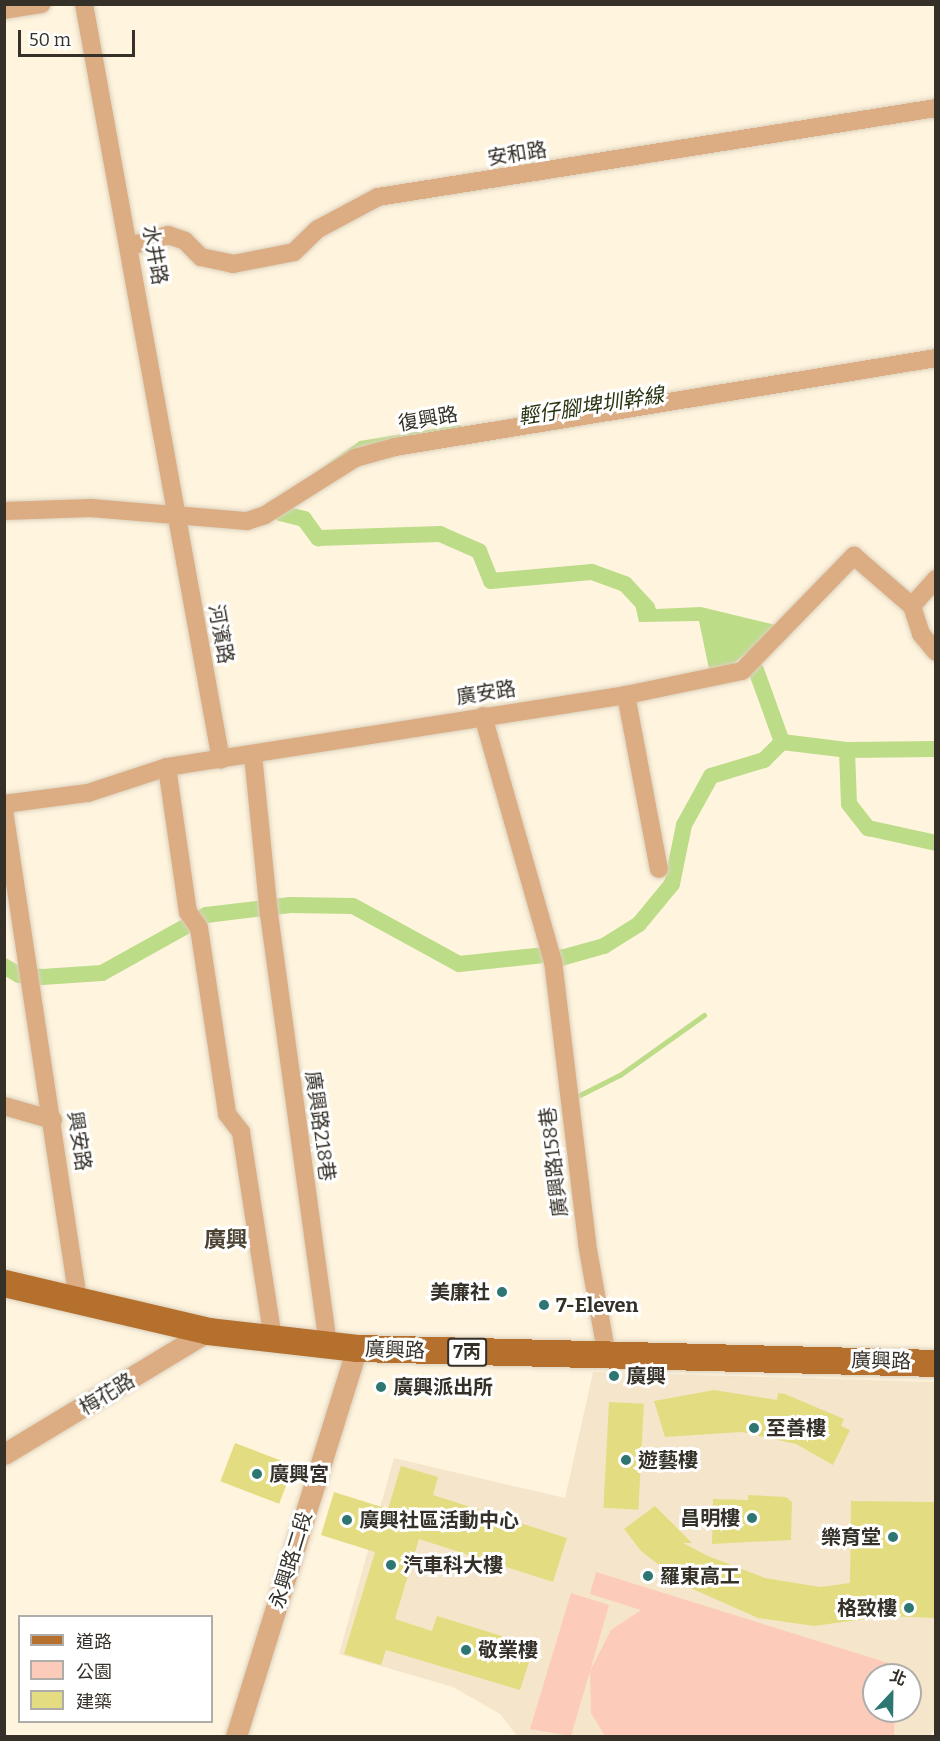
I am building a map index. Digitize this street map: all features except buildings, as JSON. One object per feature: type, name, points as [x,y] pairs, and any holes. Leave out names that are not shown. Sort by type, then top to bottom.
[{"type":"main road","name":"廣興路","points":[[4,1283],[79,1304],[208,1331],[357,1348],[936,1363]]},
{"type":"street","points":[[4,10],[42,4]]},
{"type":"street","name":"水井路","points":[[84,4],[130,246],[177,514]]},
{"type":"street","name":"安和路","points":[[130,246],[168,236],[185,241],[201,256],[233,264],[294,252],[347,209],[378,197],[936,108]]},
{"type":"street","name":"復興路","points":[[4,511],[91,508],[247,521],[265,515],[355,458],[395,447],[936,358]]},
{"type":"street","name":"河濱路","points":[[177,514],[221,760]]},
{"type":"street","name":"廣安路","points":[[4,804],[88,793],[167,766],[221,760],[483,716],[626,695],[742,671],[854,556],[912,606]]},
{"type":"street","points":[[936,579],[912,606],[921,633],[936,652]]},
{"type":"street","points":[[626,695],[659,869]]},
{"type":"street","name":"廣興路158巷","points":[[483,716],[552,952],[586,1244],[608,1356]]},
{"type":"street","name":"廣興路218巷","points":[[253,755],[269,914],[328,1344]]},
{"type":"street","points":[[167,766],[188,912],[199,928],[227,1114],[241,1132],[273,1340]]},
{"type":"street","name":"興安路","points":[[4,810],[53,1120],[79,1304]]},
{"type":"street","points":[[4,1106],[53,1120]]},
{"type":"street","name":"梅花路","points":[[4,1454],[208,1331]]},
{"type":"street","name":"永興路二段","points":[[236,1737],[357,1348]]},
{"type":"shaded area","points":[[630,582],[656,609],[701,607],[780,626],[733,664],[709,669],[699,621],[639,622]]},
{"type":"shaded area","name":"羅東高工","points":[[593,1372],[935,1382],[936,1724],[931,1736],[517,1736],[500,1714],[453,1687],[339,1654],[394,1458],[565,1498]]},
{"type":"green space","points":[[596,1572],[888,1663],[862,1663],[862,1723],[895,1723],[894,1736],[605,1736],[591,1713],[590,1671],[611,1630],[641,1610],[590,1594]]},
{"type":"green space","points":[[571,1593],[609,1605],[571,1736],[530,1729]]},
{"type":"waterway","name":"輕仔腳埤圳幹線","points":[[279,500],[360,443],[459,427]]},
{"type":"waterway","points":[[280,513],[304,519],[318,538],[440,534],[479,551],[491,581],[592,572],[625,584],[647,608]]},
{"type":"waterway","points":[[756,670],[782,742]]},
{"type":"waterway","points":[[782,742],[847,750],[849,804],[868,828],[936,843]]},
{"type":"waterway","points":[[4,966],[19,975],[42,977],[102,973],[206,915],[290,905],[353,906],[459,964],[544,955],[561,958],[604,946],[639,924],[672,884],[684,825],[711,776],[764,760],[782,742]]},
{"type":"waterway","points":[[847,750],[936,749]]},
{"type":"waterway","points":[[580,1095],[620,1075],[704,1015]]},
{"type":"place","name":"美廉社","points":[[502,1292]]},
{"type":"place","name":"7-Eleven","points":[[544,1305]]},
{"type":"place","name":"廣興","points":[[614,1376]]},
{"type":"place","name":"廣興派出所","points":[[381,1387]]},
{"type":"place","name":"至善樓","points":[[754,1428]]},
{"type":"place","name":"遊藝樓","points":[[626,1460]]},
{"type":"place","name":"廣興宮","points":[[257,1474]]},
{"type":"place","name":"昌明樓","points":[[752,1518]]},
{"type":"place","name":"廣興社區活動中心","points":[[347,1520]]},
{"type":"place","name":"樂育堂","points":[[893,1537]]},
{"type":"place","name":"汽車科大樓","points":[[391,1565]]},
{"type":"place","name":"羅東高工","points":[[648,1576]]},
{"type":"place","name":"格致樓","points":[[909,1608]]},
{"type":"place","name":"敬業樓","points":[[466,1650]]},
{"type":"district","name":"廣興","points":[[226,1240]]}]
